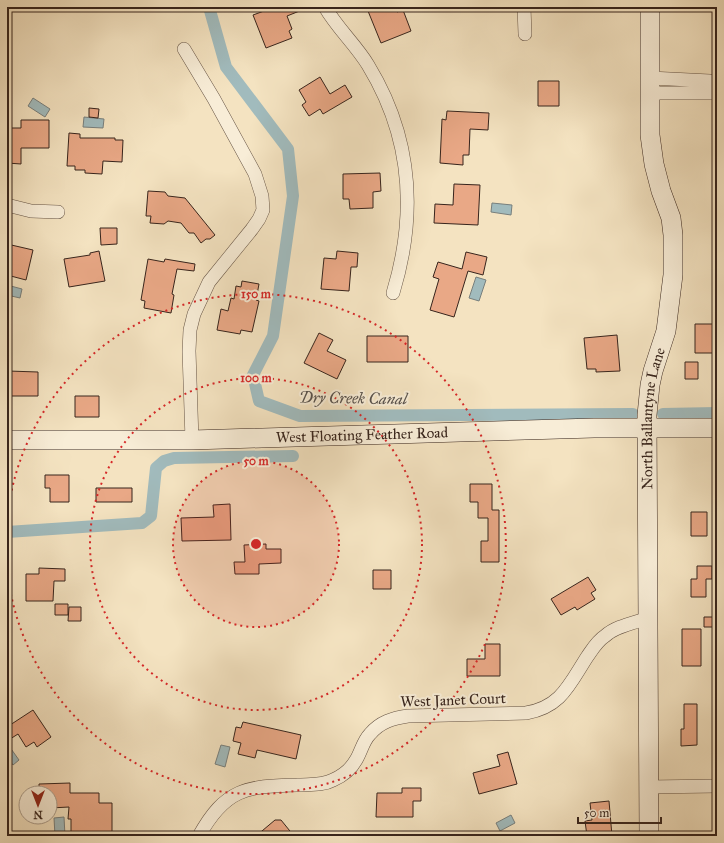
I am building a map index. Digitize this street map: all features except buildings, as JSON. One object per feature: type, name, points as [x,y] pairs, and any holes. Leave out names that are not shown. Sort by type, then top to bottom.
[{"type":"street","points":[[325,7],[357,48],[380,85],[398,133],[406,174],[408,220],[403,257],[393,293]]},
{"type":"street","points":[[524,7],[525,34]]},
{"type":"street","name":"North Ballantyne Lane","points":[[649,836],[647,429],[650,385],[666,331],[670,302],[673,255],[671,218],[654,164],[650,135],[650,7]]},
{"type":"street","points":[[184,49],[214,99],[255,174],[262,196],[263,210],[252,229],[209,282],[194,314],[190,330],[189,351],[192,440]]},
{"type":"street","points":[[650,85],[710,81],[717,88]]},
{"type":"street","points":[[7,205],[31,211],[58,212]]},
{"type":"street","name":"West Floating Feather Road","points":[[7,440],[192,440],[594,428],[717,428]]},
{"type":"street","name":"West Janet Court","points":[[199,836],[207,822],[218,808],[241,792],[269,786],[318,784],[332,781],[345,773],[356,761],[362,745],[370,734],[382,723],[394,718],[408,716],[526,713],[539,711],[554,703],[566,690],[594,647],[605,635],[618,628],[648,618]]},
{"type":"street","points":[[648,787],[717,786]]},
{"type":"water","points":[[33,98],[50,109],[45,117],[28,106]]},
{"type":"water","points":[[84,117],[104,119],[103,128],[83,127]]},
{"type":"water","points":[[492,203],[512,205],[511,215],[491,212]]},
{"type":"water","points":[[476,277],[486,280],[479,301],[469,298]]},
{"type":"water","points":[[7,285],[22,289],[20,298],[7,295]]},
{"type":"water","points":[[221,745],[230,747],[225,767],[215,764]]},
{"type":"water","points":[[9,746],[19,760],[13,765],[7,757],[7,747]]},
{"type":"water","points":[[511,815],[515,823],[500,831],[496,823]]},
{"type":"water","points":[[64,817],[65,836],[55,836],[54,825],[58,825],[58,818]]},
{"type":"waterway","name":"Dry Creek Canal","points":[[209,7],[226,67],[288,149],[293,196],[273,336],[253,375],[259,401],[300,416],[633,414]]},
{"type":"waterway","name":"Dry Creek Canal","points":[[663,414],[717,413]]},
{"type":"waterway","points":[[7,532],[142,523],[151,516],[156,468],[164,461],[174,458],[293,456]]}]
